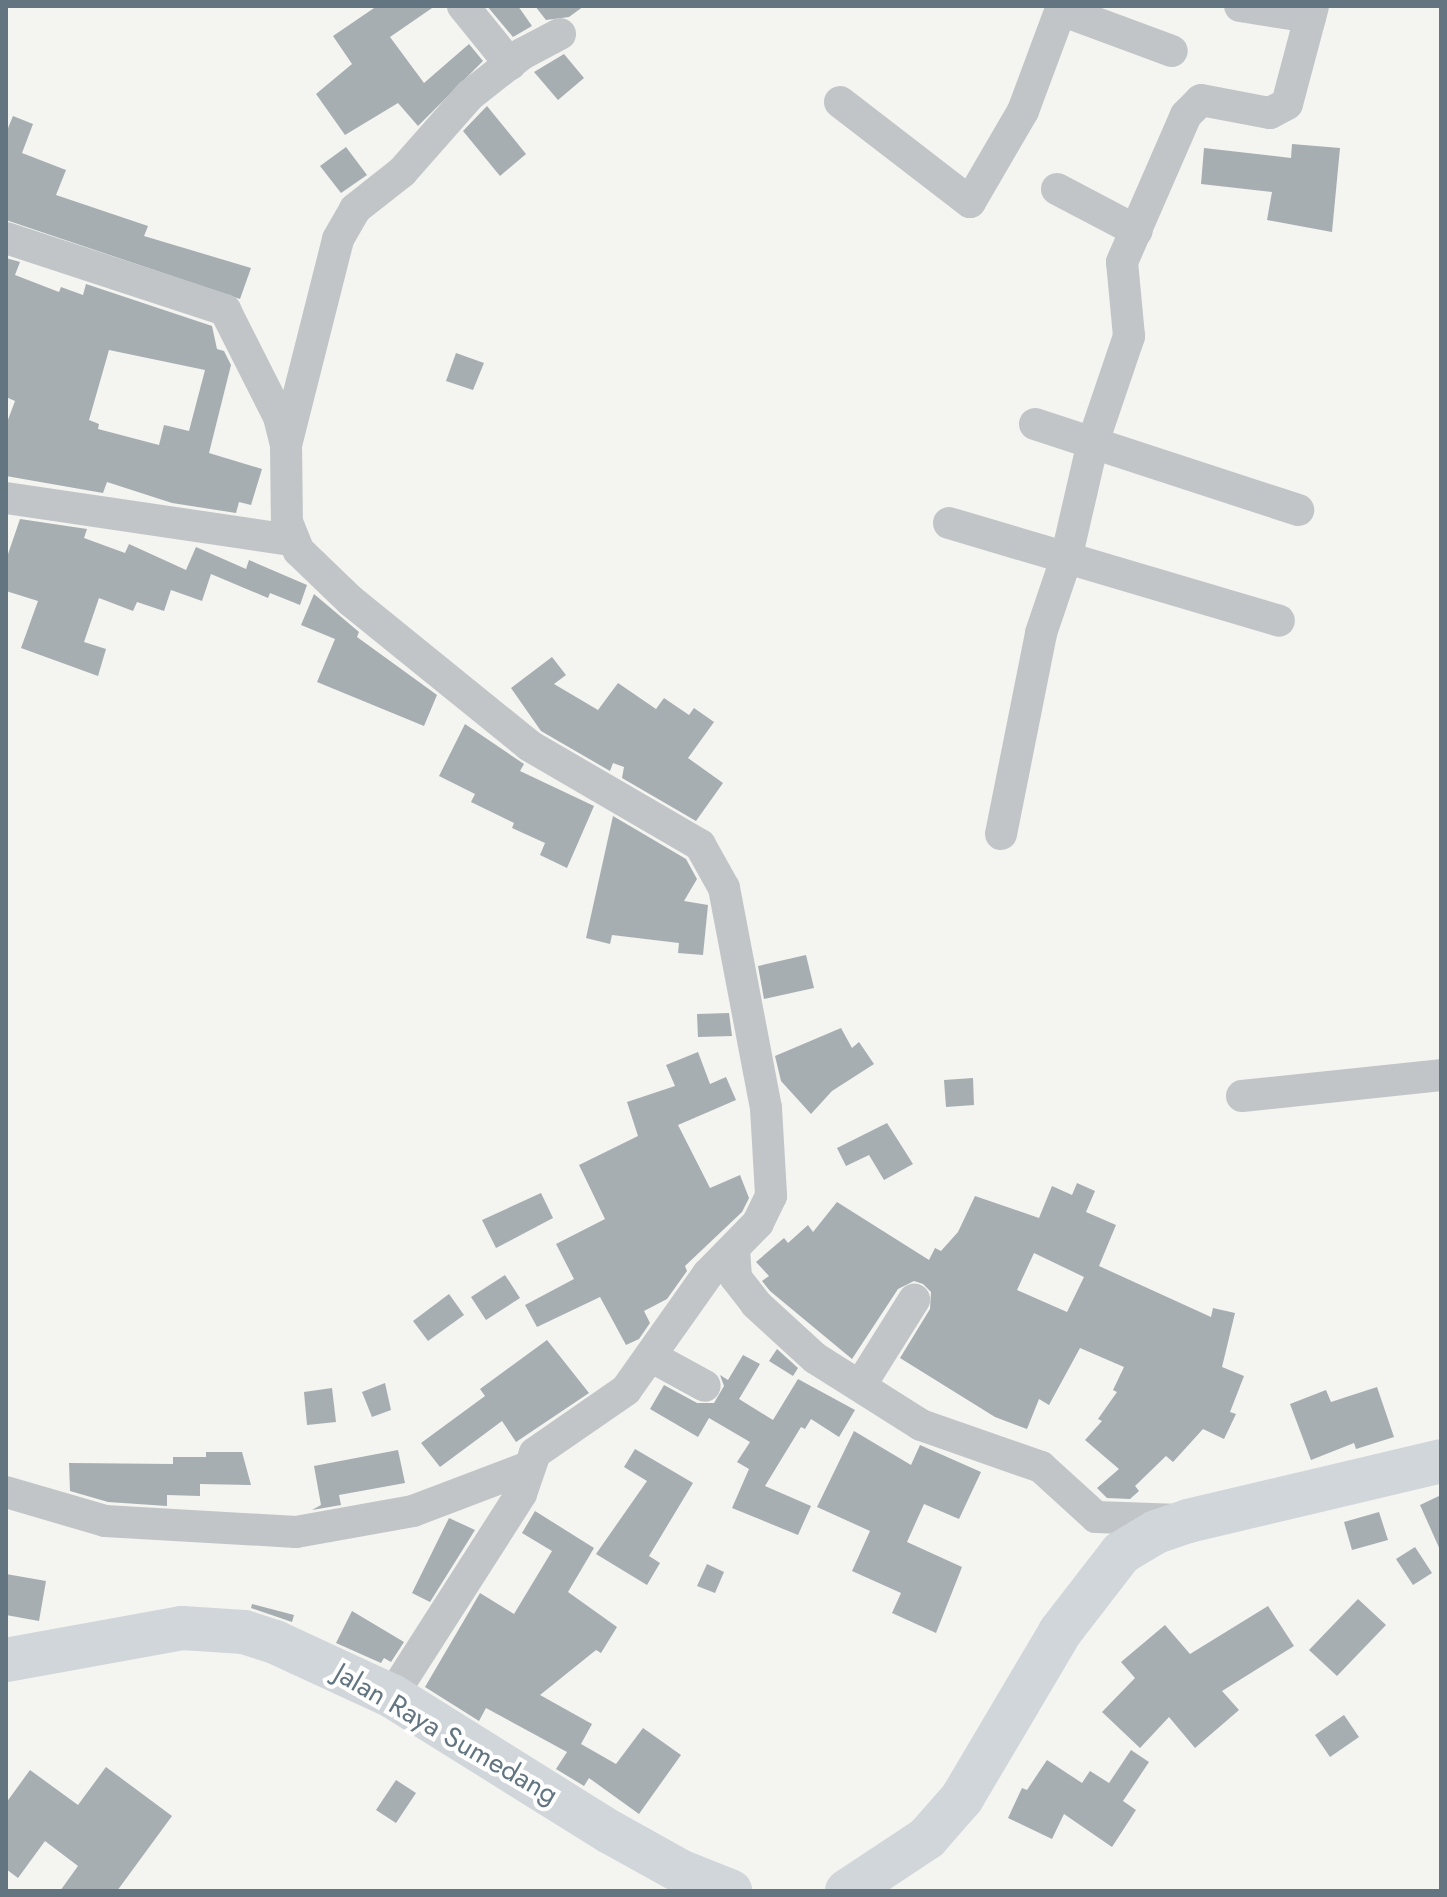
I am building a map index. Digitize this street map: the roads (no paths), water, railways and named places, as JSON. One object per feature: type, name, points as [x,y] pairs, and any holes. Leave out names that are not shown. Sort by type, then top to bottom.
[{"type":"highway","points":[[847,1891],[927,1838],[962,1798],[1027,1683],[1104,1570],[1146,1537],[1188,1521],[1441,1461]]},
{"type":"highway","name":"Jalan Raya Sumedang","points":[[6,1660],[151,1632],[210,1629],[275,1642],[392,1696],[610,1832],[682,1872],[730,1891]]},
{"type":"street","points":[[463,6],[510,64]]},
{"type":"street","points":[[1001,834],[1041,633],[1066,559],[1093,442],[1129,336],[1122,262],[1186,115],[1201,100],[1270,113],[1287,104],[1311,12],[1240,6]]},
{"type":"street","points":[[840,102],[970,202],[1023,111],[1061,8],[1172,51]]},
{"type":"street","points":[[286,445],[343,229],[355,209],[402,172],[470,95],[510,64],[560,34]]},
{"type":"street","points":[[1057,189],[1137,231]]},
{"type":"street","points":[[6,238],[225,310],[267,389],[286,445],[292,540]]},
{"type":"street","points":[[1035,424],[1298,510]]},
{"type":"street","points":[[6,498],[292,540],[351,601],[530,746],[700,845],[724,888],[766,1108],[771,1196],[758,1223],[708,1274],[626,1390],[542,1446],[529,1467],[521,1494],[392,1696]]},
{"type":"street","points":[[949,523],[1279,621]]},
{"type":"street","points":[[1242,1096],[1441,1075]]},
{"type":"street","points":[[734,1249],[736,1278],[756,1304],[815,1358],[937,1433],[1041,1467],[1096,1517],[1188,1521]]},
{"type":"street","points":[[860,1386],[914,1300]]},
{"type":"street","points":[[652,1357],[705,1386]]},
{"type":"street","points":[[6,1492],[105,1521],[296,1532],[413,1511],[529,1467]]}]
